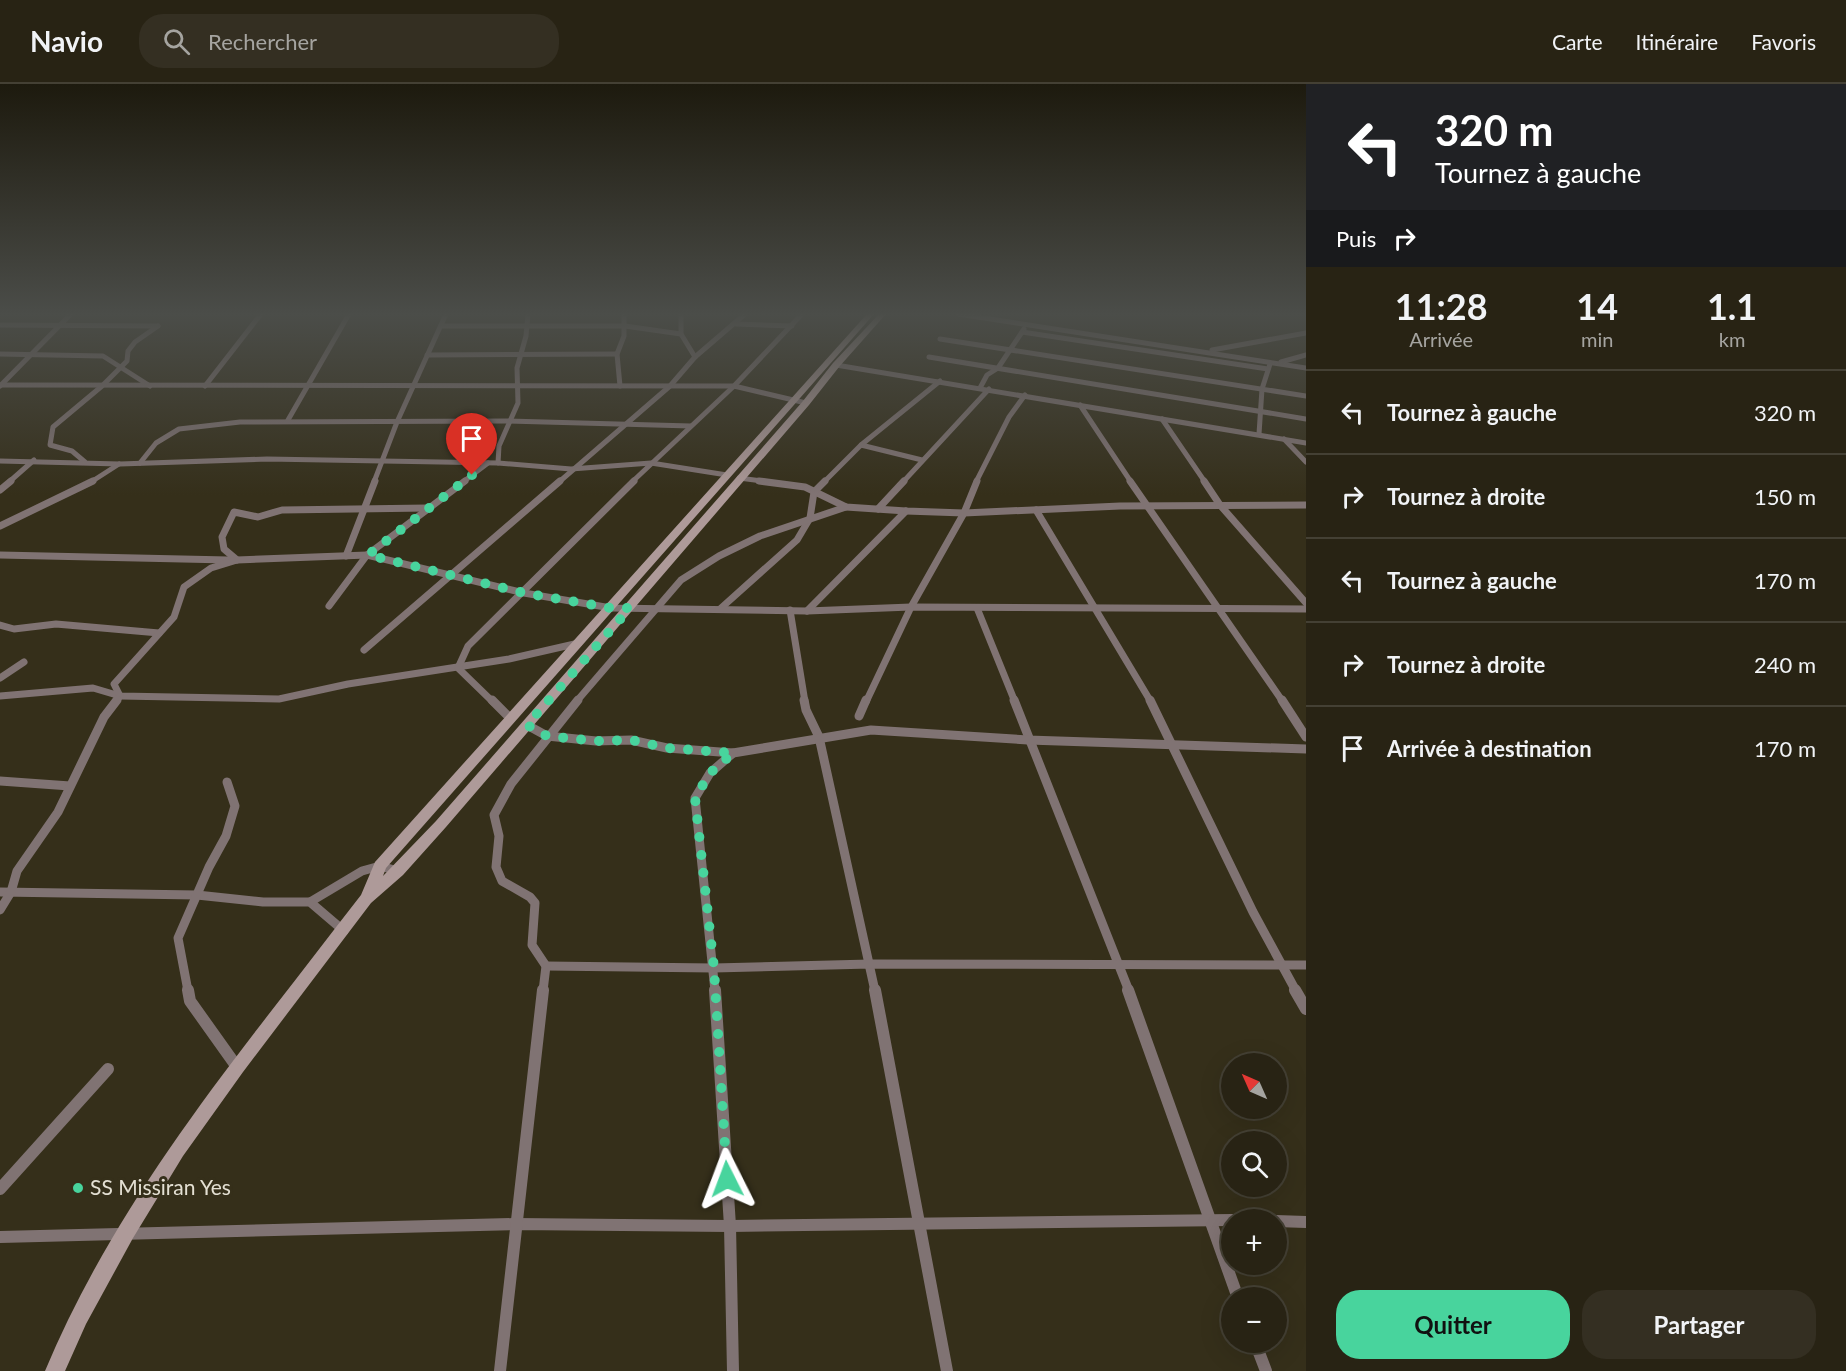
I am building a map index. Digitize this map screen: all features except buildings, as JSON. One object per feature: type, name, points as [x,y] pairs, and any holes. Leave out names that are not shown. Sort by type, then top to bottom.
[{"type":"main road","points":[[55,1371],[79,1317],[126,1232],[177,1150],[237,1067],[344,931],[366,899],[380,866],[510,718],[582,642],[794,400],[821,374]]},
{"type":"main road","points":[[366,899],[398,871],[630,608],[739,478],[806,403],[825,374]]},
{"type":"street","points":[[0,386],[13,374]]},
{"type":"street","points":[[85,462],[72,451],[50,445],[51,431],[113,374]]},
{"type":"street","points":[[133,374],[150,386]]},
{"type":"street","points":[[205,386],[214,374]]},
{"type":"street","points":[[288,420],[314,374]]},
{"type":"street","points":[[346,556],[418,374]]},
{"type":"street","points":[[498,463],[499,446],[508,421],[518,403],[519,374]]},
{"type":"street","points":[[619,374],[620,386]]},
{"type":"street","points":[[364,650],[670,386],[680,374]]},
{"type":"street","points":[[458,668],[468,646],[524,593],[651,463],[746,374]]},
{"type":"street","points":[[896,374],[1306,443]]},
{"type":"street","points":[[980,387],[988,374]]},
{"type":"street","points":[[1035,374],[1306,419]]},
{"type":"street","points":[[1165,374],[1306,396]]},
{"type":"street","points":[[1259,434],[1259,411],[1266,374]]},
{"type":"street","points":[[720,609],[797,540],[810,518],[814,492],[861,445],[940,381]]},
{"type":"street","points":[[0,386],[734,386],[806,403]]},
{"type":"street","points":[[879,509],[988,389]]},
{"type":"street","points":[[859,716],[911,607],[964,513],[1008,417],[1025,395]]},
{"type":"street","points":[[1080,405],[1145,506],[1221,609],[1306,737]]},
{"type":"street","points":[[1162,419],[1220,505],[1306,603]]},
{"type":"street","points":[[140,463],[156,443],[185,427],[288,420],[508,421],[691,426]]},
{"type":"street","points":[[1284,439],[1306,462]]},
{"type":"street","points":[[861,445],[922,460]]},
{"type":"street","points":[[0,461],[34,460],[120,464],[267,459],[381,463],[498,463],[572,469],[651,463],[727,476]]},
{"type":"street","points":[[0,490],[34,460]]},
{"type":"street","points":[[0,526],[85,486],[120,464]]},
{"type":"street","points":[[329,606],[368,555],[488,464]]},
{"type":"street","points":[[739,478],[805,487],[846,507]]},
{"type":"street","points":[[500,1371],[546,966],[532,945],[535,903],[530,897],[502,881],[496,867],[500,836],[494,815],[511,784],[547,736],[653,610],[681,580],[704,563],[810,518],[846,507],[964,513],[1145,506],[1306,505]]},
{"type":"street","points":[[237,560],[224,549],[222,537],[234,512],[251,519],[282,510],[427,508]]},
{"type":"street","points":[[807,611],[906,510]]},
{"type":"street","points":[[1036,510],[1100,609],[1172,743],[1280,965],[1306,1009]]},
{"type":"street","points":[[0,555],[237,560],[368,555],[524,593],[611,608],[653,610],[807,611],[911,607],[1306,609]]},
{"type":"street","points":[[120,696],[114,684],[174,617],[184,587],[211,568],[237,560]]},
{"type":"street","points":[[976,608],[1120,966],[1234,1287]]},
{"type":"street","points":[[790,610],[806,710],[819,736],[870,964],[947,1371]]},
{"type":"street","points":[[0,625],[14,628],[56,624],[159,633]]},
{"type":"street","points":[[0,696],[93,688],[120,696],[210,700],[279,699],[348,684],[458,668],[582,642]]},
{"type":"street","points":[[0,678],[24,662]]},
{"type":"street","points":[[458,668],[510,718]]},
{"type":"street","points":[[0,910],[11,892],[18,871],[58,812],[104,717],[120,696]]},
{"type":"street","points":[[527,725],[547,736],[596,741],[631,740],[667,748],[733,753],[819,736],[871,730],[1028,740],[1306,749]]},
{"type":"street","points":[[733,753],[710,773],[695,798],[714,968],[730,1226],[734,1371]]},
{"type":"street","points":[[0,781],[70,786]]},
{"type":"street","points":[[227,782],[236,806],[226,836],[178,938],[190,1001],[237,1067]]},
{"type":"street","points":[[0,892],[197,895],[253,902],[310,902],[362,871],[380,866],[398,871]]},
{"type":"street","points":[[310,902],[344,931]]},
{"type":"street","points":[[546,966],[714,968],[870,964],[1306,965]]},
{"type":"street","points":[[0,1189],[108,1069]]},
{"type":"street","points":[[0,1237],[126,1232],[515,1224],[921,1225],[1221,1220]]},
{"type":"street","points":[[1287,1221],[1306,1221]]},
{"type":"street","points":[[1259,1353],[1266,1371]]},
{"type":"place","name":"SS Missiran Yes","points":[[78,1188]]},
{"type":"route","points":[[472,475],[368,555],[524,593],[611,608],[630,608],[527,725],[547,736],[596,741],[631,740],[667,748],[733,753],[710,773],[695,798],[714,968],[727,1179]]}]
